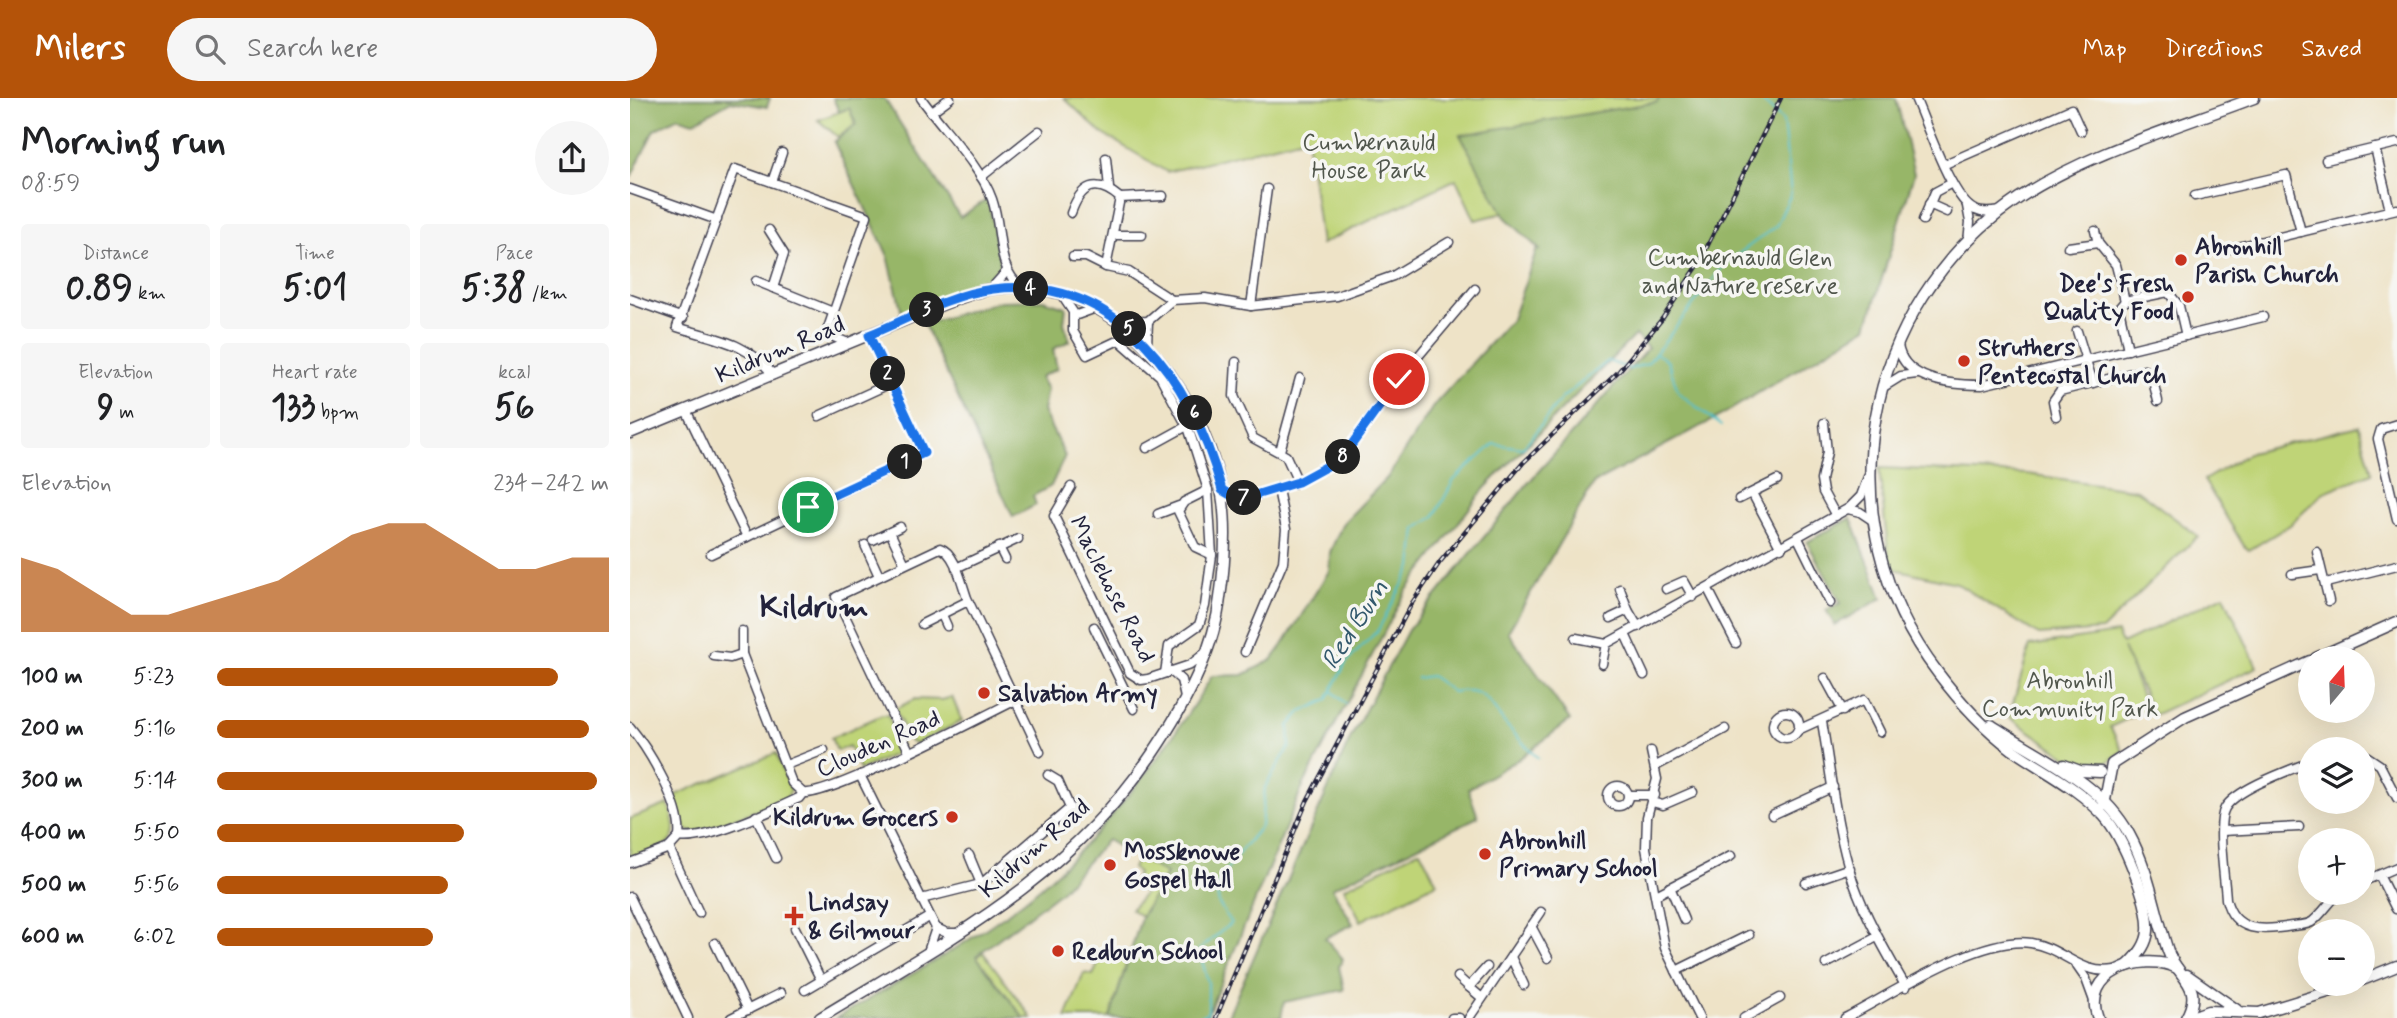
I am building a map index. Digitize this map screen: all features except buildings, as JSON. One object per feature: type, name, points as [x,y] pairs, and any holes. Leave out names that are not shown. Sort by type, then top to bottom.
[{"type":"street","points":[[921,98],[981,177],[994,203],[1006,272],[1022,288]]},
{"type":"street","points":[[931,112],[950,98]]},
{"type":"street","points":[[1915,98],[1952,183],[1967,206],[1970,222],[1968,242]]},
{"type":"street","points":[[2095,1012],[2102,981],[2123,968],[2144,944],[2148,932],[2147,918],[2130,863],[2104,816],[2056,778],[2011,748],[1976,715],[1938,673],[1910,631],[1893,597],[1872,520],[1870,473],[1878,405],[1906,326],[1930,285],[1968,242],[2002,211],[2051,179],[2085,163],[2254,98]]},
{"type":"street","points":[[1945,164],[2071,109],[2081,131]]},
{"type":"street","points":[[981,177],[1039,131]]},
{"type":"street","points":[[2326,160],[2397,143]]},
{"type":"street","points":[[2229,249],[2394,209],[2375,148]]},
{"type":"street","points":[[772,182],[782,153]]},
{"type":"street","points":[[1106,158],[1109,188]]},
{"type":"street","points":[[773,375],[760,358],[743,347],[677,327],[683,318],[735,169],[867,216],[828,328],[830,334],[848,343]]},
{"type":"street","points":[[2196,196],[2286,175],[2301,232]]},
{"type":"street","points":[[1923,220],[1935,192],[1952,183]]},
{"type":"street","points":[[1071,213],[1078,194],[1092,186],[1109,188],[1120,198],[1163,196]]},
{"type":"street","points":[[630,188],[717,220]]},
{"type":"street","points":[[1251,306],[1267,189]]},
{"type":"street","points":[[1106,267],[1120,198]]},
{"type":"street","points":[[1929,204],[1947,212]]},
{"type":"street","points":[[1967,206],[1980,212],[2002,211]]},
{"type":"street","points":[[769,230],[784,254],[773,288]]},
{"type":"street","points":[[2095,231],[2098,243],[2116,265],[2125,301]]},
{"type":"street","points":[[1114,235],[1142,235]]},
{"type":"street","points":[[1073,257],[1086,257],[1106,267],[1129,272],[1172,300],[1205,298],[1251,306],[1336,296],[1393,276],[1449,242]]},
{"type":"street","points":[[2068,247],[2098,243]]},
{"type":"street","points":[[991,289],[1006,272]]},
{"type":"street","points":[[756,281],[834,312]]},
{"type":"street","name":"Kildrum Road","points":[[630,433],[944,304],[991,289],[1022,288],[1061,294],[1096,308],[1120,322],[1165,365],[1194,410],[1211,450],[1222,490],[1224,517],[1220,602],[1204,654],[1185,698],[1146,763],[1081,841],[1002,906],[821,1018]]},
{"type":"street","points":[[1224,517],[1239,500],[1298,482],[1342,458],[1399,379],[1475,289]]},
{"type":"street","points":[[2128,351],[2119,308],[2125,301],[2168,292],[2179,306],[2186,336]]},
{"type":"street","points":[[1061,294],[1074,316],[1073,331],[1087,355],[1119,340],[1160,376],[1187,426],[1208,490],[1212,555],[1207,599],[1199,625],[1170,646],[1168,672]]},
{"type":"street","points":[[630,299],[683,318]]},
{"type":"street","points":[[1120,322],[1148,321],[1172,300]]},
{"type":"street","points":[[1074,316],[1096,308]]},
{"type":"street","points":[[1898,345],[1903,362],[1920,374],[1949,383],[1982,384],[2263,317]]},
{"type":"street","points":[[1147,346],[1148,321]]},
{"type":"street","points":[[2077,331],[2093,383]]},
{"type":"street","points":[[711,554],[924,453],[869,335]]},
{"type":"street","points":[[1236,362],[1234,396],[1249,431],[1261,444],[1280,451],[1292,463],[1298,482]]},
{"type":"street","points":[[2056,416],[2054,396],[2144,370],[2151,373],[2158,401]]},
{"type":"street","points":[[1883,387],[1901,376],[1920,374]]},
{"type":"street","points":[[1280,451],[1300,378]]},
{"type":"street","points":[[819,416],[891,383]]},
{"type":"street","points":[[686,410],[747,537]]},
{"type":"street","points":[[1824,423],[1827,453],[1821,480],[1823,492],[1836,516]]},
{"type":"street","points":[[2397,424],[2381,429],[2378,439],[2397,519]]},
{"type":"street","points":[[1147,448],[1187,426]]},
{"type":"street","points":[[1576,638],[1606,644],[1708,589],[1848,509],[1861,496],[1870,473]]},
{"type":"street","points":[[1739,499],[1777,480]]},
{"type":"street","name":"Maclehose Road","points":[[1071,487],[1054,516],[1134,677],[1141,680],[1168,672],[1190,664],[1204,654]]},
{"type":"street","points":[[1245,652],[1283,562],[1286,529],[1278,489]]},
{"type":"street","points":[[1158,514],[1208,490]]},
{"type":"street","points":[[1222,490],[1239,500]]},
{"type":"street","points":[[1752,493],[1781,548]]},
{"type":"street","points":[[1179,506],[1178,511],[1195,547],[1212,555]]},
{"type":"street","points":[[1848,509],[1860,512],[1872,520]]},
{"type":"street","points":[[879,576],[869,542],[900,527]]},
{"type":"street","points":[[890,532],[905,564]]},
{"type":"street","points":[[956,568],[1018,538]]},
{"type":"street","points":[[1798,538],[1830,603]]},
{"type":"street","points":[[999,547],[1005,559]]},
{"type":"street","points":[[909,751],[836,597],[940,548],[947,551],[956,568],[968,600],[1040,752]]},
{"type":"street","points":[[2317,552],[2329,601]]},
{"type":"street","points":[[2326,583],[2397,565]]},
{"type":"street","points":[[2292,574],[2320,570]]},
{"type":"street","points":[[1666,589],[1684,581],[1693,597]]},
{"type":"street","points":[[1619,589],[1637,627]]},
{"type":"street","points":[[1708,589],[1737,643]]},
{"type":"street","points":[[922,624],[968,600]]},
{"type":"street","points":[[1611,618],[1628,610]]},
{"type":"street","points":[[942,615],[947,626]]},
{"type":"street","points":[[2343,646],[2397,622]]},
{"type":"street","points":[[1094,627],[1134,709]]},
{"type":"street","points":[[742,631],[742,654],[792,783],[803,793]]},
{"type":"street","points":[[1625,634],[1644,675]]},
{"type":"street","points":[[1602,664],[1606,644]]},
{"type":"street","points":[[1110,659],[1121,653]]},
{"type":"street","points":[[714,656],[730,658],[742,654]]},
{"type":"street","points":[[2056,778],[2074,778],[2100,772],[2185,717],[2298,666]]},
{"type":"street","name":"Maclehose Road","points":[[1168,672],[1181,680],[1185,698]]},
{"type":"street","points":[[1825,678],[1843,711]]},
{"type":"street","name":"Clouden Road","points":[[679,837],[706,834],[757,816],[799,798],[803,793],[820,792],[1016,700]]},
{"type":"street","points":[[1797,730],[1822,722],[1864,700],[1880,732]]},
{"type":"street","points":[[1976,715],[2074,778],[2104,802],[2122,822]]},
{"type":"street","points":[[1822,722],[1850,868],[1877,937],[1906,987]]},
{"type":"street","points":[[630,727],[656,762],[678,821],[679,837],[669,848],[630,863]]},
{"type":"street","points":[[1656,766],[1725,729]]},
{"type":"street","points":[[786,765],[824,750]]},
{"type":"street","points":[[1651,751],[1656,766],[1654,799],[1645,835],[1665,948],[1699,1018]]},
{"type":"street","points":[[2037,752],[2080,771],[2100,772]]},
{"type":"street","points":[[2375,762],[2380,765],[2397,798]]},
{"type":"street","points":[[2104,816],[2104,802],[2112,764]]},
{"type":"street","points":[[2298,768],[2232,800],[2225,807],[2220,821],[2226,899],[2229,911],[2239,923],[2255,929],[2312,923],[2328,905]]},
{"type":"street","points":[[860,775],[936,928],[953,934],[963,932]]},
{"type":"street","points":[[921,899],[981,884],[1070,808],[1058,781],[1048,775]]},
{"type":"street","points":[[2108,786],[2122,822],[2143,863],[2168,951],[2192,992],[2187,1018]]},
{"type":"street","points":[[1772,815],[1833,787]]},
{"type":"street","points":[[1629,795],[1654,799],[1663,805],[1693,792]]},
{"type":"street","points":[[757,816],[776,858]]},
{"type":"street","points":[[2222,831],[2299,827]]},
{"type":"street","points":[[669,848],[699,913]]},
{"type":"street","points":[[969,855],[981,884]]},
{"type":"street","points":[[1656,895],[1731,856]]},
{"type":"street","points":[[2375,877],[2397,867]]},
{"type":"street","points":[[1806,883],[1850,868]]},
{"type":"street","points":[[2379,875],[2396,909]]},
{"type":"street","points":[[1670,887],[1684,920]]},
{"type":"street","points":[[630,897],[688,1018]]},
{"type":"street","points":[[1469,1018],[1541,912]]},
{"type":"street","points":[[805,990],[929,917]]},
{"type":"street","points":[[1531,926],[1548,958]]},
{"type":"street","points":[[795,928],[821,980]]},
{"type":"street","points":[[929,952],[936,928]]},
{"type":"street","points":[[1676,971],[1749,935]]},
{"type":"street","points":[[1826,964],[1877,937]]},
{"type":"street","points":[[1845,1018],[1970,954],[2006,942],[2043,946],[2075,964],[2098,972],[2160,961],[2181,970],[2228,1006],[2245,1013]]},
{"type":"street","points":[[715,943],[748,1010]]},
{"type":"street","points":[[1511,957],[1524,985]]},
{"type":"street","points":[[2075,964],[2086,979],[2095,1012]]},
{"type":"street","points":[[2375,975],[2397,966]]},
{"type":"street","points":[[1469,987],[1487,967]]},
{"type":"street","points":[[1458,977],[1482,998]]},
{"type":"street","points":[[731,1018],[781,993]]},
{"type":"street","points":[[2187,1018],[2208,1011],[2245,1013],[2276,1009],[2317,996]]},
{"type":"street","points":[[1744,1018],[1780,998]]},
{"type":"street","points":[[1452,1018],[1459,1018]]},
{"type":"green space","points":[[630,98],[770,98],[767,107],[731,101],[694,122],[678,117],[654,130],[630,179]]},
{"type":"green space","points":[[833,98],[884,98],[960,217],[988,199],[1001,267],[994,281],[902,313],[888,256],[834,142],[856,124],[849,108],[839,112]]},
{"type":"green space","name":"Cumbernauld House Park","points":[[1064,98],[1741,98],[1566,198],[1475,220],[1456,179],[1321,244],[1307,137],[1167,172],[1100,132]]},
{"type":"green space","name":"Cumbernauld Glen and Nature reserve","points":[[1659,98],[1896,98],[1914,174],[1867,327],[1722,415],[1594,483],[1508,632],[1570,720],[1519,759],[1468,789],[1478,817],[1332,888],[1353,924],[1325,938],[1343,959],[1339,967],[1344,990],[1284,1002],[1281,1018],[1227,1018],[1350,739],[1408,630],[1529,482],[1648,348],[1635,335],[1485,488],[1406,591],[1303,786],[1206,1018],[1110,1018],[1141,918],[1166,874],[1107,840],[1060,892],[976,956],[1024,1018],[836,1018],[968,940],[1042,886],[1091,839],[1135,787],[1212,676],[1243,675],[1272,660],[1283,645],[1329,571],[1330,552],[1343,523],[1387,478],[1434,405],[1512,319],[1537,249],[1541,251],[1505,217],[1460,135],[1657,102]]},
{"type":"green space","points":[[849,108],[856,125],[838,137],[818,120]]},
{"type":"green space","points":[[1043,300],[1066,307],[1064,323],[1070,341],[1053,349],[1057,369],[1040,377],[1047,389],[1043,411],[1065,456],[1051,486],[1033,496],[1036,505],[1013,517],[924,324],[1000,301]]},
{"type":"green space","points":[[2359,426],[2372,473],[2324,492],[2290,525],[2249,550],[2244,546],[2204,480],[2250,453]]},
{"type":"green space","points":[[1879,468],[2027,474],[2137,490],[2198,536],[2102,630],[2039,635],[1956,583],[1890,568]]},
{"type":"green space","points":[[1851,518],[1882,598],[1835,625],[1826,610],[1841,603],[1807,542]]},
{"type":"green space","name":"Abronhill Community Park","points":[[2224,595],[2257,667],[2154,715],[2123,648],[2147,710],[2110,727],[2123,751],[2102,766],[2084,769],[2009,717],[2030,646],[2117,633],[2122,644]]},
{"type":"green space","points":[[952,697],[962,721],[917,744],[910,742],[895,709],[915,699],[942,700]]},
{"type":"green space","points":[[882,715],[888,715],[901,747],[897,753],[860,770],[849,746],[837,751],[831,738]]},
{"type":"green space","points":[[776,753],[791,790],[786,800],[694,833],[686,830],[673,796]]},
{"type":"green space","points":[[668,804],[673,818],[673,837],[662,847],[630,859],[630,819]]},
{"type":"green space","points":[[1420,850],[1437,883],[1361,921],[1344,888]]},
{"type":"green space","points":[[1140,858],[1167,873],[1141,916],[1131,909],[1145,893],[1132,884],[1138,873],[1132,868]]},
{"type":"green space","points":[[983,952],[1032,1018],[1024,1018],[977,957]]},
{"type":"green space","points":[[1128,958],[1110,1018],[1066,1018],[1084,973],[1093,975],[1100,960],[1113,962]]},
{"type":"waterway","name":"Red Burn","points":[[1197,1018],[1208,1012],[1208,982],[1199,950],[1231,923],[1219,904],[1216,887],[1233,860],[1261,826],[1265,787],[1290,746],[1289,726],[1301,712],[1327,700],[1346,663],[1378,630],[1412,567],[1416,529],[1434,517],[1454,480],[1494,444],[1523,448],[1561,399],[1608,361],[1630,369],[1648,363],[1725,264],[1776,226],[1791,194],[1783,121],[1759,98]]},
{"type":"waterway","points":[[1657,354],[1667,360],[1679,393],[1721,426]]},
{"type":"waterway","points":[[1417,678],[1431,676],[1453,692],[1475,692],[1482,695],[1538,758]]},
{"type":"waterway","points":[[1332,691],[1346,704]]},
{"type":"railway","points":[[1216,1018],[1307,801],[1412,603],[1440,562],[1523,463],[1619,371],[1662,319],[1697,267],[1781,98]]},
{"type":"place","name":"Abronhill Parish Church","points":[[2181,260]]},
{"type":"place","name":"Dee's Fresh Quality Food","points":[[2188,297]]},
{"type":"place","name":"Struthers Pentecostal Church","points":[[1964,361]]},
{"type":"place","name":"Salvation Army","points":[[984,693]]},
{"type":"place","name":"Kildrum Grocers","points":[[952,817]]},
{"type":"place","name":"Abronhill Primary School","points":[[1485,854]]},
{"type":"place","name":"Mossknowe Gospel Hall","points":[[1110,865]]},
{"type":"place","name":"Lindsay & Gilmour","points":[[794,916]]},
{"type":"place","name":"Redburn School","points":[[1058,951]]},
{"type":"district","name":"Kildrum","points":[[814,606]]},
{"type":"route","points":[[808,507],[924,453],[869,335],[981,291],[1022,288],[1061,294],[1096,308],[1120,322],[1157,356],[1180,386],[1194,410],[1211,450],[1222,490],[1239,500],[1298,482],[1331,467],[1342,458],[1399,379]]}]
